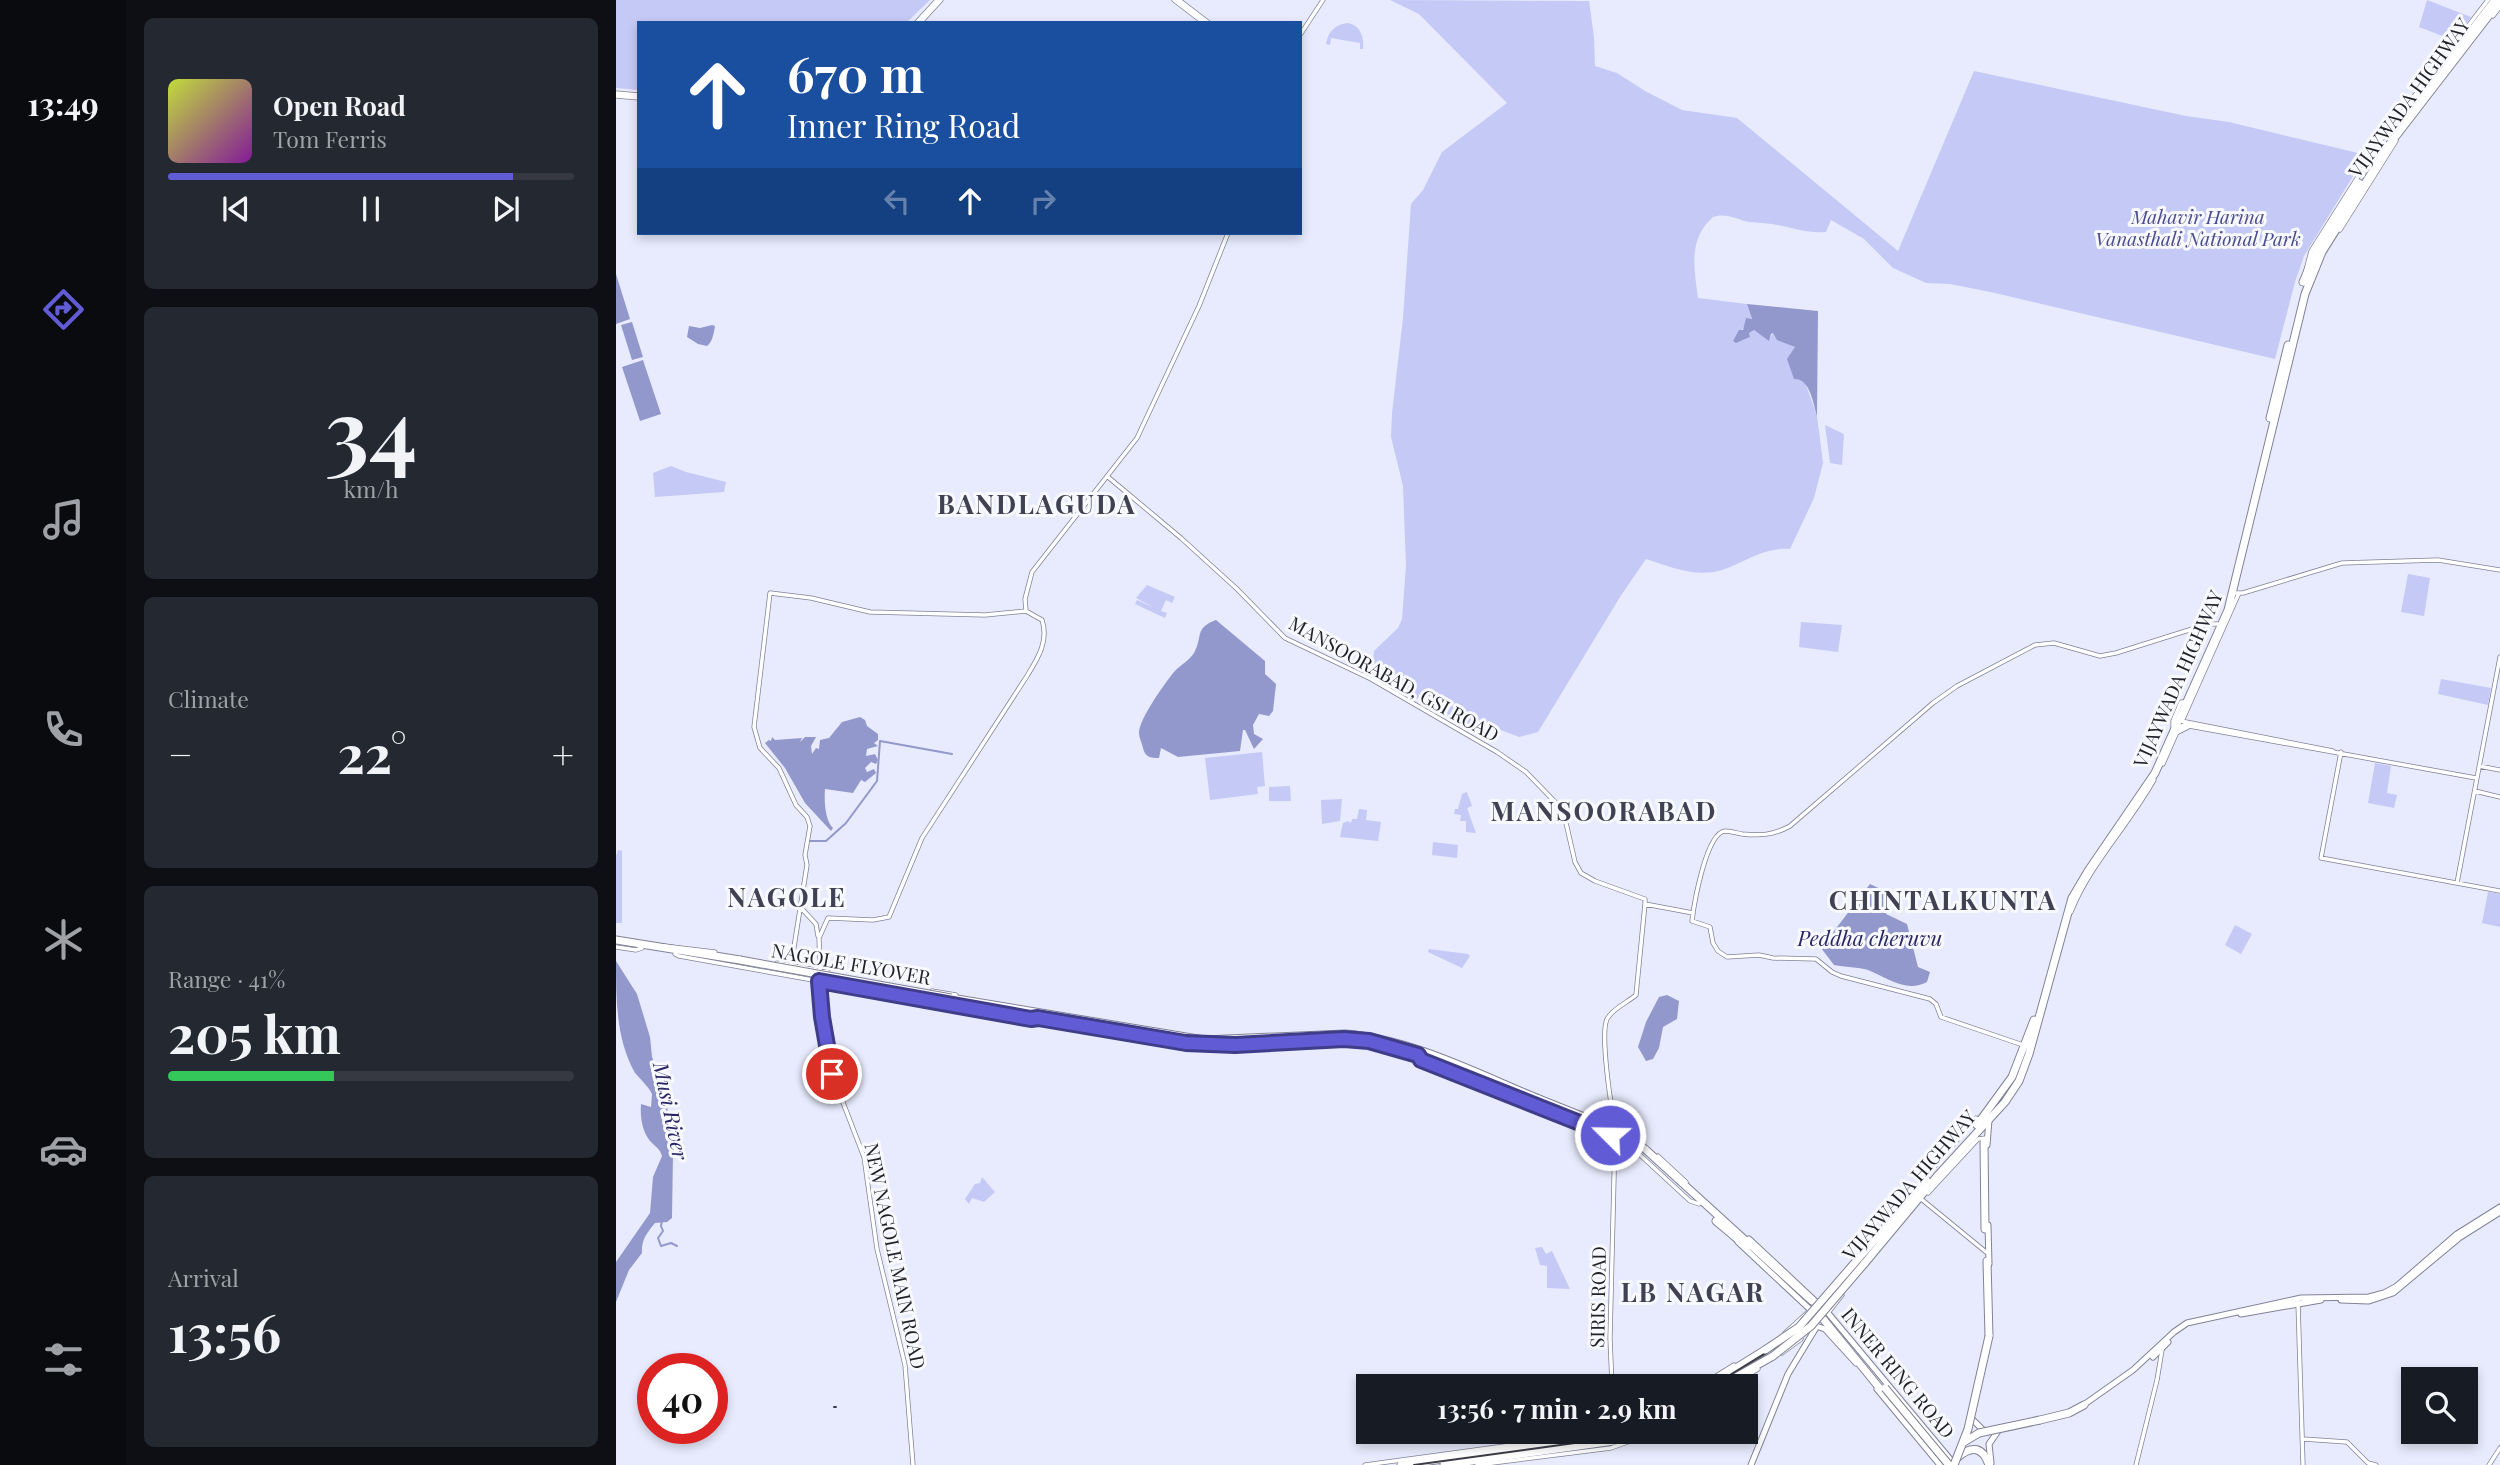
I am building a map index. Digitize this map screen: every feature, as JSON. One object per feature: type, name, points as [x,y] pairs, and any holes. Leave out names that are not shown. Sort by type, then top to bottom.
[{"type":"highway","name":"VIJAYWADA HIGHWAY","points":[[1912,1207],[1917,1194],[1983,1119],[2012,1077],[2043,997],[2072,898],[2155,772],[2181,723],[2192,688],[2228,600],[2305,276],[2317,250],[2385,143],[2495,3]]},
{"type":"highway","name":"VIJAYWADA HIGHWAY","points":[[1917,1194],[1982,1138],[1983,1119],[2009,1096],[2023,1071],[2070,895],[2145,785],[2181,723],[2184,702],[2236,593],[2303,304],[2317,260],[2389,145],[2495,3]]},
{"type":"highway","points":[[2134,805],[2143,800]]},
{"type":"highway","points":[[617,941],[657,946]]},
{"type":"highway","points":[[617,941],[676,954]]},
{"type":"highway","name":"NAGOLE FLYOVER","points":[[657,946],[1037,1015]]},
{"type":"highway","name":"NAGOLE FLYOVER","points":[[676,954],[739,962]]},
{"type":"highway","points":[[1037,1015],[1204,1040],[1270,1041],[1345,1034],[1362,1035],[1419,1053],[1609,1128],[1644,1151],[1819,1310],[1862,1365]]},
{"type":"highway","points":[[1983,1119],[2017,1076],[2028,1046],[2029,1033]]},
{"type":"highway","points":[[1982,1138],[1985,1229]]},
{"type":"highway","points":[[1744,1374],[1773,1356],[1811,1326],[1917,1194]]},
{"type":"highway","points":[[1861,1262],[1912,1207]]},
{"type":"highway","points":[[1951,1463],[1966,1439],[1989,1336],[1987,1261]]},
{"type":"highway","name":"VIJAYWADA HIGHWAY","points":[[1724,1373],[1765,1350],[1798,1327],[1861,1262]]},
{"type":"highway","name":"INNER RING ROAD","points":[[1862,1365],[1882,1388]]},
{"type":"highway","points":[[1882,1388],[1951,1463]]},
{"type":"highway","points":[[1966,1439],[1979,1433],[2069,1413],[2084,1405]]},
{"type":"highway","points":[[1570,1447],[1579,1444]]},
{"type":"highway","points":[[1444,1465],[1592,1444]]},
{"type":"highway","points":[[1951,1463],[1974,1448],[1980,1450],[1989,1463]]},
{"type":"highway","points":[[1402,1465],[1481,1459]]},
{"type":"main road","points":[[1951,1463],[1966,1439],[1972,1419],[1991,1328],[1982,1138]]},
{"type":"main road","name":"VIJAYWADA HIGHWAY","points":[[1835,1282],[1841,1281],[1917,1194]]},
{"type":"main road","name":"VIJAYWADA HIGHWAY","points":[[1742,1374],[1788,1340],[1844,1288],[1904,1213],[1912,1207]]},
{"type":"main road","points":[[1966,1439],[1984,1431],[2084,1405],[2133,1370],[2174,1332],[2188,1323],[2325,1296],[2369,1297],[2384,1293],[2398,1286],[2457,1234],[2500,1209]]},
{"type":"main road","points":[[1966,1439],[1985,1362],[1985,1229]]},
{"type":"main road","points":[[1966,1439],[2071,1414],[2089,1406],[2135,1373],[2177,1335],[2194,1324],[2298,1301]]},
{"type":"main road","name":"VIJAYWADA HIGHWAY","points":[[1730,1374],[1788,1340],[1803,1336],[1813,1326],[1819,1310]]},
{"type":"main road","name":"INNER RING ROAD","points":[[1819,1310],[1862,1365],[1869,1379],[1882,1388],[1946,1454]]},
{"type":"main road","points":[[1751,1465],[1803,1336],[1813,1326],[1825,1329],[1862,1365]]},
{"type":"main road","points":[[1972,1419],[1984,1431]]},
{"type":"main road","points":[[1989,1463],[1989,1444],[1998,1431]]},
{"type":"main road","points":[[1946,1454],[1951,1463],[1942,1460],[1946,1454]]},
{"type":"street","points":[[920,21],[939,0]]},
{"type":"street","points":[[1174,0],[1201,21]]},
{"type":"street","points":[[1180,0],[1206,21]]},
{"type":"street","points":[[1302,32],[1323,0]]},
{"type":"street","points":[[616,95],[637,96]]},
{"type":"street","points":[[1026,611],[1025,601],[1032,572],[1137,439],[1199,306],[1227,235]]},
{"type":"street","name":"MANSOORABAD, GSI ROAD","points":[[1108,477],[1237,589],[1284,638],[1381,685],[1497,752],[1526,772],[1560,808],[1575,862],[1583,876],[1645,899],[1645,904],[1693,913]]},
{"type":"street","points":[[2114,837],[2143,800],[2165,759],[2236,593],[2342,563],[2438,560],[2500,570]]},
{"type":"street","points":[[791,965],[802,909],[807,865],[805,855],[811,829],[807,817],[796,805],[779,768],[760,748],[754,727],[771,593],[811,598],[870,612],[985,615],[1026,611],[1043,621],[1045,634],[1041,652],[1021,688],[922,838],[889,917],[873,920],[828,918],[819,938]]},
{"type":"street","points":[[2025,1045],[1941,1017],[1933,1000],[1841,976],[1816,958],[1773,958],[1759,955],[1727,957],[1718,951],[1713,943],[1710,926],[1693,922],[1709,850],[1716,836],[1724,831],[1773,834],[1790,826],[1933,703],[1957,686],[2035,645],[2054,643],[2100,656],[2208,624],[2218,624]]},
{"type":"street","points":[[2457,883],[2500,657]]},
{"type":"street","points":[[2181,723],[2476,778]]},
{"type":"street","points":[[2341,752],[2321,859],[2500,891]]},
{"type":"street","points":[[2479,766],[2500,770]]},
{"type":"street","points":[[2474,791],[2500,797]]},
{"type":"street","points":[[1613,1137],[1620,1135],[1611,1103],[1605,1027],[1607,1018],[1636,995],[1645,904]]},
{"type":"street","points":[[802,909],[816,924],[820,971]]},
{"type":"street","points":[[617,941],[630,949],[642,948]]},
{"type":"street","points":[[657,946],[668,945],[791,965],[1026,1009],[1037,1015],[1031,1019],[676,954]]},
{"type":"street","points":[[764,972],[765,961]]},
{"type":"street","points":[[851,987],[852,977]]},
{"type":"street","name":"NEW NAGOLE MAIN ROAD","points":[[818,982],[833,1079],[864,1157],[877,1249],[905,1365],[913,1465]]},
{"type":"street","points":[[908,997],[910,987]]},
{"type":"street","points":[[1427,1051],[1616,1128],[1650,1149],[1698,1193],[1700,1202],[1690,1201],[1639,1154],[1613,1137],[1421,1060],[1419,1053],[1427,1051]]},
{"type":"street","points":[[1613,1137],[1616,1128]]},
{"type":"street","name":"SIRIS ROAD","points":[[1612,1374],[1613,1137]]},
{"type":"street","points":[[1844,1288],[1917,1194],[1986,1252]]},
{"type":"street","name":"INNER RING ROAD","points":[[1831,1298],[1835,1282],[1917,1194]]},
{"type":"street","points":[[2298,1301],[2303,1465]]},
{"type":"street","points":[[1724,1373],[1788,1340]]},
{"type":"street","points":[[2136,1465],[2162,1348]]},
{"type":"street","points":[[2303,1439],[2347,1442],[2367,1464],[2376,1465]]},
{"type":"street","points":[[1365,1465],[1526,1444]]},
{"type":"street","points":[[2489,1465],[2500,1448]]},
{"type":"green space","points":[[616,0],[930,0],[908,21],[637,21],[637,90],[616,88]]},
{"type":"green space","name":"Mahavir Harina Vanasthali National Park","points":[[1390,0],[1589,1],[1595,66],[1617,73],[1682,110],[1737,118],[1898,251],[1974,71],[2186,116],[2229,122],[2366,155],[2304,256],[2275,359],[1995,293],[1950,284],[1926,283],[1893,268],[1864,239],[1831,220],[1826,232],[1819,232],[1727,216],[1713,217],[1696,244],[1694,265],[1698,298],[1747,304],[1752,320],[1734,341],[1750,337],[1749,333],[1754,330],[1769,340],[1773,333],[1778,340],[1795,347],[1800,378],[1805,382],[1817,416],[1823,463],[1814,498],[1790,549],[1772,550],[1722,570],[1703,573],[1646,559],[1538,732],[1519,737],[1488,725],[1482,737],[1423,703],[1419,698],[1415,699],[1372,674],[1374,651],[1398,628],[1402,619],[1406,566],[1403,486],[1391,437],[1411,204],[1423,190],[1442,152],[1507,103],[1419,14]]},
{"type":"green space","points":[[2427,0],[2471,17],[2453,40],[2419,27]]},
{"type":"green space","points":[[1348,23],[1361,33],[1363,49],[1360,49],[1360,43],[1331,38],[1330,45],[1326,44],[1333,29]]},
{"type":"green space","points":[[1825,425],[1844,434],[1842,465],[1830,463]]},
{"type":"green space","points":[[671,466],[726,482],[724,492],[655,497],[653,473]]},
{"type":"green space","points":[[2408,574],[2430,578],[2424,616],[2401,612]]},
{"type":"green space","points":[[1147,585],[1175,597],[1172,603],[1166,600],[1161,611],[1167,613],[1165,618],[1135,604],[1137,600],[1155,608],[1136,598]]},
{"type":"green space","points":[[1801,622],[1842,625],[1838,652],[1799,647]]},
{"type":"green space","points":[[2441,679],[2491,688],[2488,705],[2438,694]]},
{"type":"green space","points":[[1262,752],[1265,786],[1257,787],[1258,794],[1210,800],[1205,758]]},
{"type":"green space","points":[[2375,763],[2391,766],[2387,793],[2397,795],[2394,808],[2368,803]]},
{"type":"green space","points":[[1290,786],[1291,801],[1269,801],[1269,787]]},
{"type":"green space","points":[[1467,792],[1472,806],[1467,808],[1476,833],[1466,832],[1466,821],[1460,821],[1461,815],[1454,814],[1462,794]]},
{"type":"green space","points":[[1342,799],[1340,821],[1322,824],[1321,800]]},
{"type":"green space","points":[[1359,809],[1367,810],[1366,820],[1381,822],[1378,841],[1340,837],[1343,823],[1351,823],[1352,819],[1357,819]]},
{"type":"green space","points":[[1433,842],[1458,845],[1457,858],[1432,855]]},
{"type":"green space","points":[[618,850],[622,851],[622,923],[616,923]]},
{"type":"green space","points":[[2488,892],[2500,894],[2500,927],[2482,923]]},
{"type":"green space","points":[[2235,925],[2252,934],[2241,954],[2225,945]]},
{"type":"green space","points":[[1429,949],[1470,956],[1462,968],[1428,952]]},
{"type":"green space","points":[[982,1177],[995,1192],[984,1202],[972,1198],[969,1204],[965,1199]]},
{"type":"green space","points":[[1542,1247],[1546,1254],[1552,1251],[1570,1289],[1547,1288],[1547,1266],[1540,1265],[1535,1248]]},
{"type":"water","points":[[616,274],[630,319],[616,324]]},
{"type":"water","points":[[1747,304],[1818,311],[1817,416],[1807,387],[1794,379],[1787,359],[1795,347],[1777,340],[1773,333],[1769,341],[1754,330],[1749,333],[1750,337],[1736,343],[1733,341],[1739,330],[1743,330],[1746,318],[1752,319]]},
{"type":"water","points":[[632,322],[643,357],[632,360],[621,325]]},
{"type":"water","points":[[689,326],[700,328],[715,326],[713,335],[707,346],[687,337]]},
{"type":"water","points":[[643,360],[661,414],[640,421],[622,367]]},
{"type":"water","points":[[1216,620],[1265,661],[1265,674],[1276,684],[1273,711],[1269,716],[1259,714],[1253,725],[1254,734],[1263,739],[1254,749],[1243,730],[1240,751],[1178,757],[1161,748],[1159,758],[1148,756],[1139,735],[1143,719],[1170,677],[1194,653],[1202,630]]},
{"type":"water","points":[[860,717],[878,734],[878,740],[874,743],[878,746],[867,749],[866,756],[875,754],[878,760],[876,764],[871,762],[865,768],[867,772],[874,769],[876,773],[865,782],[861,780],[853,793],[825,789],[827,815],[833,828],[831,831],[805,803],[785,768],[765,743],[771,741],[772,737],[775,740],[802,738],[800,742],[805,737],[816,737],[811,746],[812,754],[816,748],[819,749],[820,740],[829,738],[842,722]]},
{"type":"water","name":"Peddha cheruvu","points":[[1870,884],[1889,893],[1886,914],[1907,924],[1918,967],[1930,972],[1927,982],[1904,985],[1868,970],[1834,965],[1821,948]]},
{"type":"water","points":[[616,961],[637,994],[650,1037],[652,1057],[665,1090],[673,1153],[672,1218],[667,1222],[655,1223],[647,1233],[642,1244],[642,1253],[629,1270],[616,1302],[616,1262],[650,1213],[653,1177],[662,1156],[646,1135],[641,1119],[641,1104],[651,1107],[652,1094],[635,1073],[624,1047],[617,1005]]},
{"type":"water","points":[[1667,995],[1679,1001],[1677,1019],[1663,1027],[1659,1048],[1653,1059],[1646,1061],[1638,1047],[1646,1022],[1659,997]]},
{"type":"waterway","points":[[810,841],[826,841],[846,823],[877,781],[880,741],[952,754]]},
{"type":"waterway","points":[[662,1220],[663,1231],[658,1238],[661,1246],[671,1243],[677,1246]]},
{"type":"tunnel","points":[[1809,1304],[1824,1320]]},
{"type":"railway","points":[[1732,1374],[1782,1343],[1813,1317]]},
{"type":"railway","points":[[1414,1465],[1567,1444]]},
{"type":"district","name":"BANDLAGUDA","points":[[1037,505]]},
{"type":"district","name":"MANSOORABAD","points":[[1604,812]]},
{"type":"district","name":"NAGOLE","points":[[787,898]]},
{"type":"district","name":"CHINTALKUNTA","points":[[1943,901]]},
{"type":"district","name":"LB NAGAR","points":[[1693,1293]]},
{"type":"route","points":[[832,1074],[819,981],[1031,1019],[1186,1043],[1235,1045],[1344,1039],[1369,1041],[1418,1055],[1421,1060],[1610,1135]]},
{"type":"water label","name":"Musi River","points":[[670,1111]]}]
